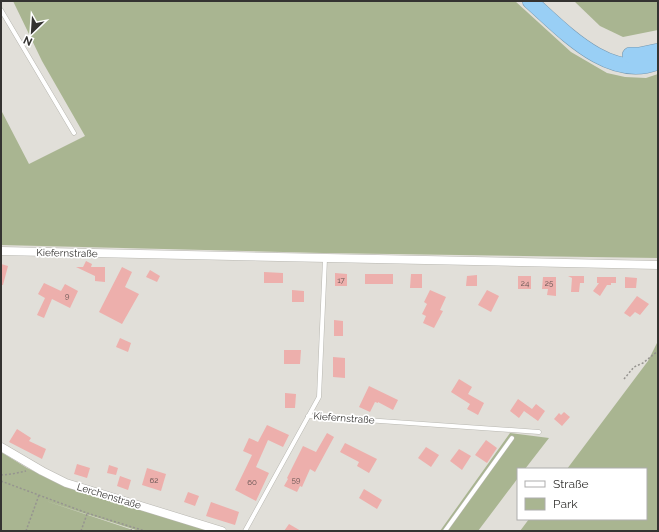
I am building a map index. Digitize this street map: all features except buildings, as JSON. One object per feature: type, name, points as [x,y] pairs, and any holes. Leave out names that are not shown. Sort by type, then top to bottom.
[{"type":"highway","points":[[530,1],[578,44],[593,54],[608,61],[624,65],[639,66],[658,62]]},
{"type":"highway","points":[[545,1],[584,36],[613,52],[626,55],[639,55],[658,51]]},
{"type":"street","name":"Kiefernstraße","points":[[1,251],[658,265]]},
{"type":"street","name":"Lerchenstraße","points":[[1,447],[38,469],[66,483],[222,531]]},
{"type":"lane","points":[[1,10],[74,134]]},
{"type":"lane","name":"Kiefernstraße","points":[[325,259],[319,397],[308,416],[539,432]]},
{"type":"lane","points":[[245,531],[308,416]]},
{"type":"lane","points":[[446,531],[512,438]]},
{"type":"path","points":[[624,379],[634,367],[643,363],[658,351]]},
{"type":"path","points":[[1,475],[38,469]]},
{"type":"path","points":[[1,481],[87,513],[145,531]]},
{"type":"path","points":[[26,531],[39,495]]},
{"type":"path","points":[[81,531],[87,513]]},
{"type":"path","points":[[130,531],[132,527]]},
{"type":"green space","points":[[13,1],[515,1],[571,52],[607,73],[625,77],[646,78],[658,74],[658,258],[323,253],[1,245],[1,110],[29,164],[85,136],[42,61]]},
{"type":"green space","points":[[574,1],[658,1],[658,30],[623,37],[600,26]]},
{"type":"green space","points":[[658,341],[658,531],[520,531],[528,520],[647,520],[647,468],[568,468],[648,361]]},
{"type":"green space","points":[[510,433],[549,438],[526,468],[517,468],[517,479],[478,531],[440,531]]},
{"type":"green space","points":[[1,452],[27,468],[64,485],[210,531],[139,531],[46,501],[136,531],[1,531]]}]
